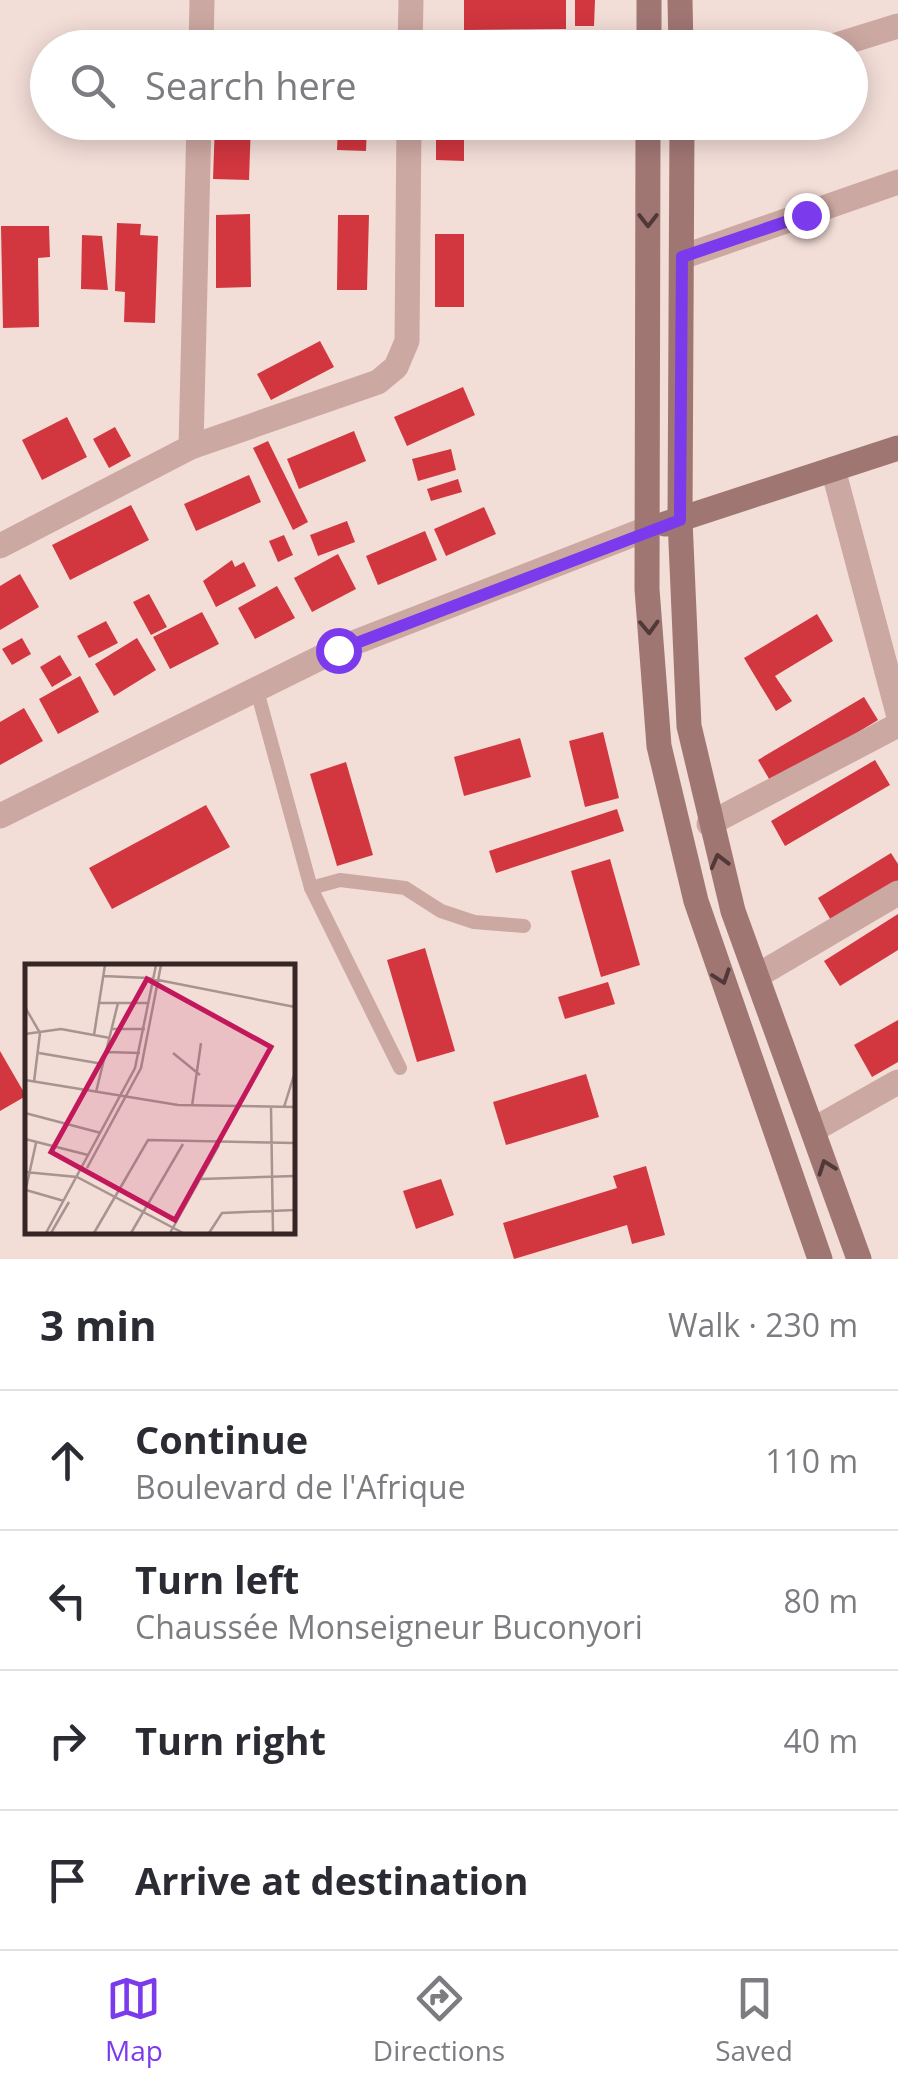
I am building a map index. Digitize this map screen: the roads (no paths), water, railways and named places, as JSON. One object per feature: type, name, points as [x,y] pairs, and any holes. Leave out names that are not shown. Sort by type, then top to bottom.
[{"type":"street","points":[[201,30],[202,0]]},
{"type":"street","points":[[410,30],[411,0]]},
{"type":"street","points":[[649,30],[650,0]]},
{"type":"street","points":[[680,0],[681,30]]},
{"type":"street","points":[[868,35],[898,26]]},
{"type":"street","points":[[191,447],[199,140]]},
{"type":"street","points":[[0,546],[191,447],[378,382],[396,367],[406,341],[409,140]]},
{"type":"street","points":[[648,140],[650,672],[672,819],[696,902],[820,1259]]},
{"type":"street","points":[[682,140],[680,520],[689,726],[710,824],[757,976],[860,1259]]},
{"type":"street","points":[[682,257],[898,182]]},
{"type":"street","points":[[0,816],[256,686],[354,643],[647,529],[898,448]]},
{"type":"street","points":[[833,470],[890,650],[898,712]]},
{"type":"street","points":[[710,824],[898,725]]},
{"type":"street","points":[[757,976],[898,893]]},
{"type":"street","points":[[813,1130],[898,1082]]},
{"type":"lane","points":[[256,686],[311,888],[400,1068]]},
{"type":"lane","points":[[311,888],[340,880],[405,888],[458,916],[524,926]]}]
